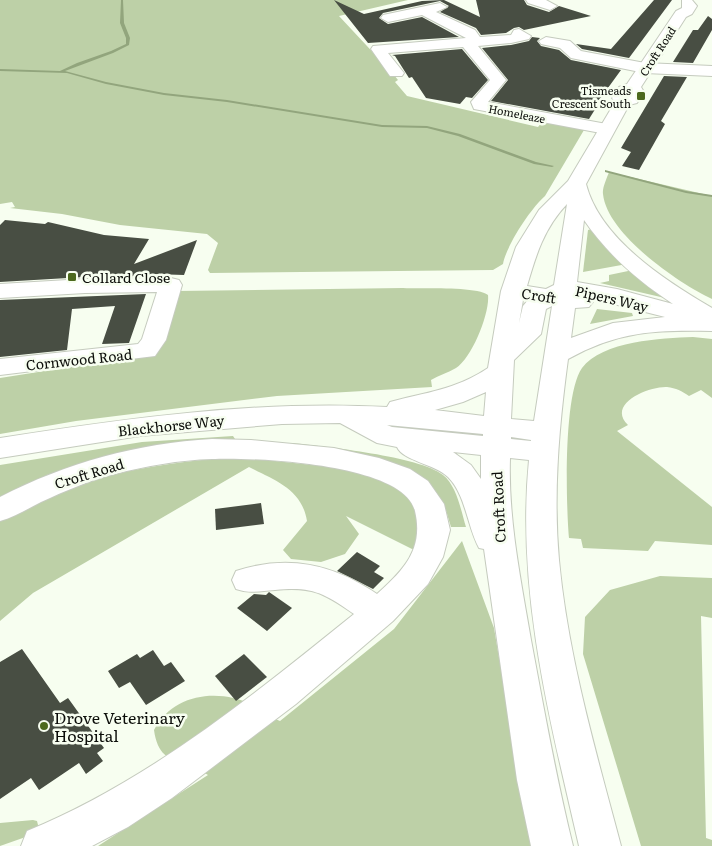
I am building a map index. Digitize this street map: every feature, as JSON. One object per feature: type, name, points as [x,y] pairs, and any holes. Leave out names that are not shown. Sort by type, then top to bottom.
[{"type":"main road","points":[[533,0],[550,6]]},
{"type":"main road","name":"Croft Road","points":[[600,846],[571,728],[552,625],[544,562],[544,442],[555,356],[559,294],[577,190],[606,129],[622,102],[631,100],[636,92],[633,87],[685,5]]},
{"type":"main road","points":[[388,18],[440,7]]},
{"type":"main road","name":"Homeleaze","points":[[424,11],[470,32],[472,42],[498,80],[479,102],[480,105],[606,129]]},
{"type":"main road","points":[[398,68],[378,49],[524,36],[519,33]]},
{"type":"main road","points":[[546,41],[565,44],[576,55],[646,68],[712,71]]},
{"type":"main road","points":[[577,190],[603,232],[624,255],[671,293],[712,321]]},
{"type":"main road","name":"Croft Road","points":[[552,846],[537,780],[502,573],[497,519],[495,437],[501,364],[513,291],[525,251],[536,229],[557,201],[577,190]]},
{"type":"main road","name":"Cornwood Road","points":[[0,290],[77,286],[171,285],[154,340],[146,351],[0,367]]},
{"type":"main road","name":"Croft","points":[[513,291],[559,294]]},
{"type":"main road","points":[[343,415],[433,402],[472,390],[501,364],[529,334],[535,306],[559,294]]},
{"type":"main road","name":"Pipers Way","points":[[559,294],[609,305],[660,308],[712,321]]},
{"type":"main road","points":[[555,356],[593,335],[623,327],[645,324],[712,321]]},
{"type":"main road","name":"Blackhorse Way","points":[[343,415],[387,436],[495,437]]},
{"type":"main road","name":"Blackhorse Way","points":[[0,448],[105,431],[182,422],[343,415],[399,417],[495,437]]},
{"type":"main road","points":[[387,436],[449,463],[460,472],[476,502],[502,573]]},
{"type":"main road","points":[[495,437],[544,442]]},
{"type":"main road","name":"Croft Road","points":[[0,510],[60,481],[128,460],[184,451],[254,449],[352,461],[374,466],[401,477],[417,489],[430,506],[434,522],[434,532],[423,564],[409,584],[301,679],[174,775],[104,818],[65,838],[42,846]]},
{"type":"main road","points":[[248,580],[287,576],[321,580],[340,587],[378,613]]},
{"type":"green space","points":[[0,0],[408,0],[339,16],[394,75],[398,80],[395,82],[407,96],[538,127],[543,121],[584,130],[545,196],[520,228],[509,247],[503,264],[493,270],[210,273],[208,270],[218,243],[207,234],[120,225],[62,214],[10,208],[15,207],[12,202],[0,204]]},
{"type":"green space","points":[[609,172],[712,196],[712,299],[681,281],[646,256],[617,225],[607,209],[603,194]]},
{"type":"green space","points":[[592,229],[627,264],[583,272],[588,230]]},
{"type":"green space","points":[[633,270],[665,298],[600,283],[609,281],[609,275]]},
{"type":"green space","points":[[461,289],[482,292],[488,295],[483,323],[468,355],[456,368],[431,380],[432,387],[277,396],[76,421],[0,434],[0,378],[51,370],[51,367],[139,358],[150,354],[177,291]]},
{"type":"green space","points":[[597,309],[632,313],[633,316],[590,324]]},
{"type":"green space","points":[[693,337],[712,339],[712,398],[701,390],[689,396],[670,387],[659,387],[641,393],[626,403],[622,410],[623,417],[628,425],[617,431],[712,507],[712,545],[655,541],[648,551],[583,548],[581,539],[569,538],[567,501],[569,425],[576,382],[582,368],[591,359],[603,352],[618,347],[665,338]]},
{"type":"green space","points":[[233,436],[235,439],[228,442],[70,468],[47,475],[0,498],[0,465],[142,442]]},
{"type":"green space","points":[[293,443],[371,453],[431,468],[443,475],[452,486],[466,527],[451,527],[444,504],[286,444]]},
{"type":"green space","points":[[238,457],[360,470],[414,495],[422,548],[412,549],[346,516],[359,534],[345,554],[321,562],[291,559],[283,550],[307,521],[304,510],[293,493],[286,487],[249,467],[33,593],[0,621],[0,521],[54,493],[114,474],[177,463]]},
{"type":"green space","points":[[462,541],[494,628],[531,846],[98,846],[208,775],[173,760],[161,750],[154,730],[162,718],[173,708],[185,701],[198,697],[226,697],[253,705],[280,721],[394,629]]},
{"type":"green space","points":[[660,576],[712,578],[712,618],[701,616],[706,838],[712,840],[712,846],[641,846],[583,654],[585,617],[610,590]]},
{"type":"green space","points":[[37,821],[39,829],[37,833],[0,846],[0,823]]},
{"type":"building","points":[[334,0],[364,14],[422,1],[444,0],[480,17],[476,0],[524,0],[527,5],[549,12],[559,6],[591,16],[524,30],[519,27],[506,33],[481,35],[476,28],[440,12],[449,6],[440,1],[383,13],[379,18],[388,24],[422,17],[459,37],[368,43]]},
{"type":"building","points":[[654,0],[672,0],[629,58],[582,49],[576,44],[611,49]]},
{"type":"building","points":[[708,16],[712,19],[712,30],[693,63],[673,62],[693,30],[698,30]]},
{"type":"building","points":[[532,37],[540,38],[537,41],[541,46],[559,50],[571,60],[621,70],[597,103],[599,103],[589,119],[491,101],[508,80],[482,48],[511,45],[529,41]]},
{"type":"building","points":[[462,49],[488,80],[472,98],[466,97],[460,104],[426,98],[412,77],[409,78],[395,56],[392,55]]},
{"type":"building","points":[[664,76],[687,77],[661,121],[665,124],[639,170],[622,166],[631,152],[621,148]]},
{"type":"building","points":[[5,220],[45,224],[48,222],[104,235],[149,239],[134,264],[197,240],[184,275],[153,274],[152,276],[85,277],[0,282],[0,225]]},
{"type":"building","points":[[146,294],[129,343],[102,344],[115,306],[72,309],[67,350],[0,357],[0,300]]},
{"type":"building","points":[[261,503],[264,524],[216,530],[215,509]]},
{"type":"building","points":[[357,552],[380,566],[374,572],[384,578],[373,589],[337,571]]},
{"type":"building","points":[[269,592],[292,608],[267,631],[237,608],[254,594],[266,595]]},
{"type":"building","name":"Drove Veterinary Hospital","points":[[22,649],[60,703],[68,698],[104,748],[97,753],[103,761],[86,774],[79,763],[39,790],[31,778],[0,799],[0,662]]},
{"type":"building","points":[[153,650],[164,666],[171,662],[185,681],[146,705],[130,682],[119,688],[108,671],[137,654],[140,658]]},
{"type":"building","points":[[244,654],[267,677],[236,701],[215,676]]},
{"type":"waterway","points":[[62,71],[128,44],[128,38],[122,23],[122,0]]},
{"type":"waterway","points":[[0,70],[67,72],[106,83],[164,94],[227,101],[382,126],[427,127],[459,135],[535,163],[552,166]]},
{"type":"waterway","points":[[607,171],[686,192],[712,196]]},
{"type":"place","name":"Tismeads Crescent South","points":[[641,96]]},
{"type":"place","name":"Collard Close","points":[[72,277]]},
{"type":"place","name":"Drove Veterinary Hospital","points":[[44,726]]}]
